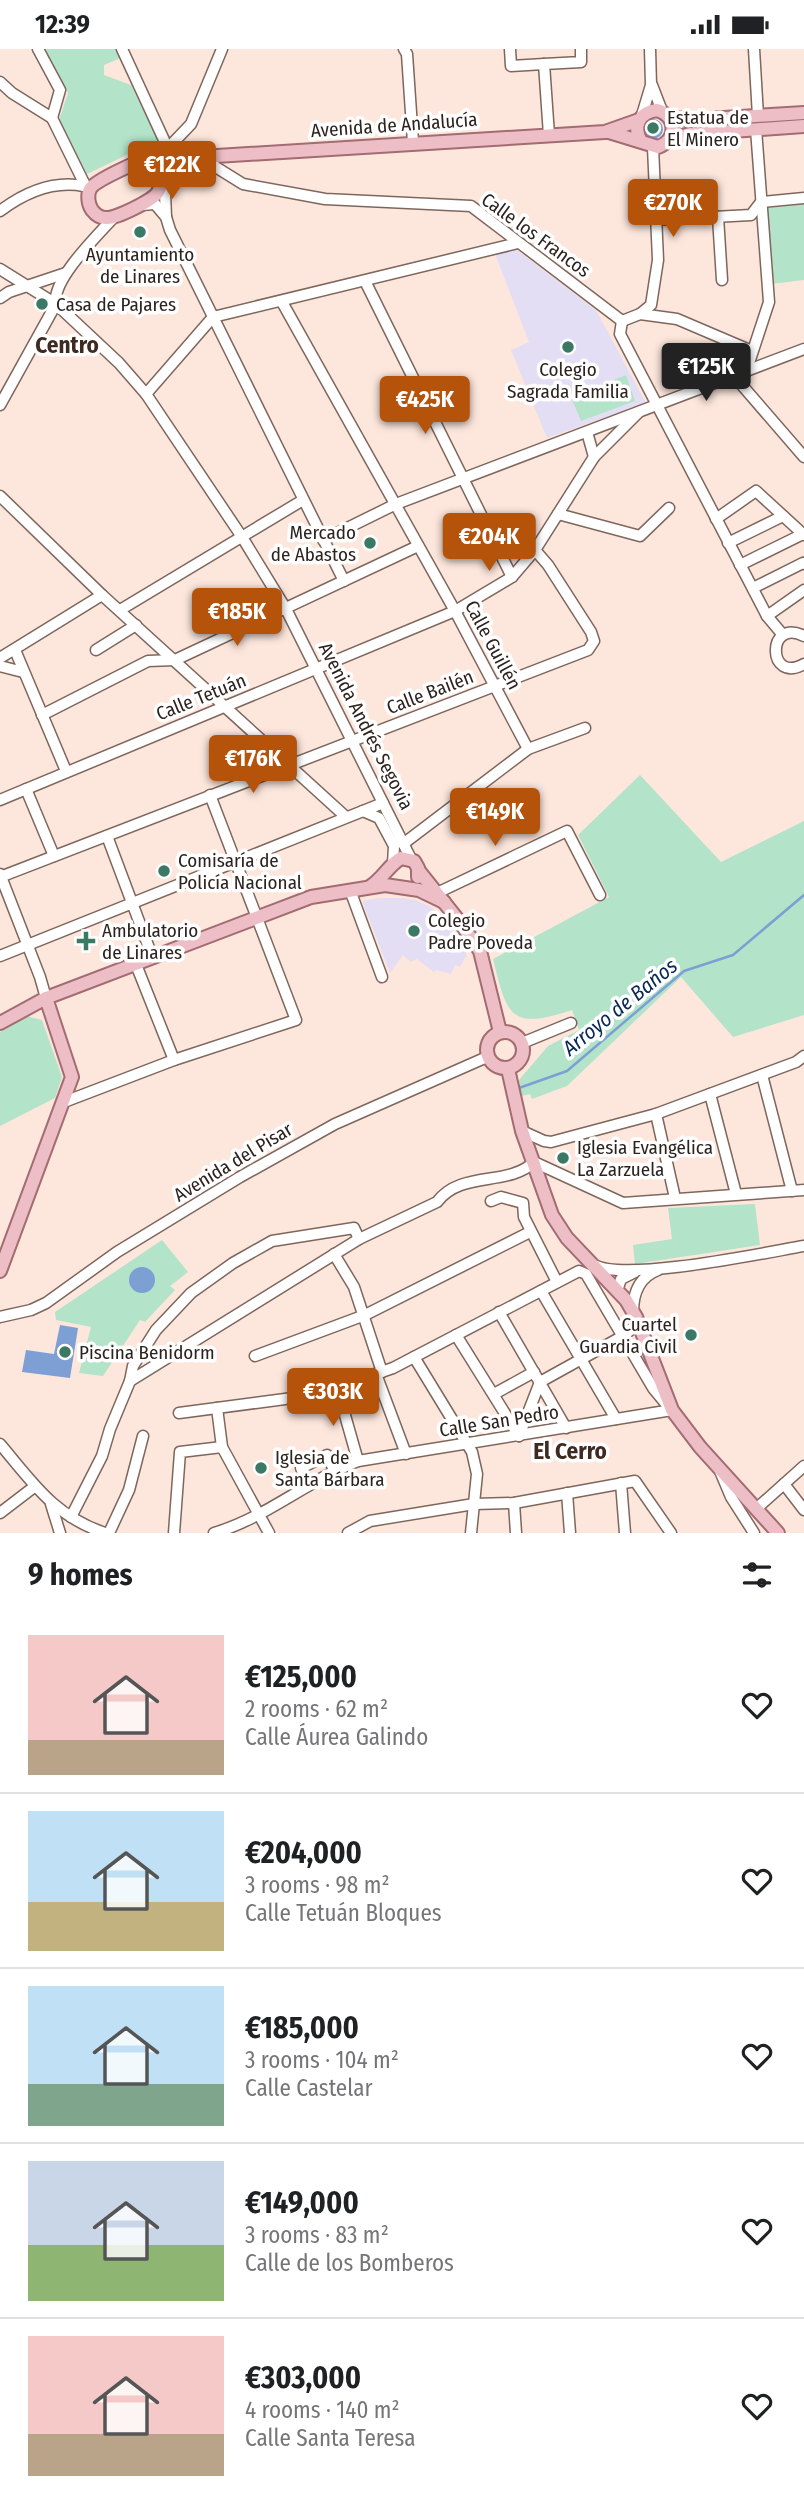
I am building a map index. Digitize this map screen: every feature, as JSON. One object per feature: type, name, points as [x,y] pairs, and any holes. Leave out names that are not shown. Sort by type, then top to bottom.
[{"type":"main road","points":[[804,113],[757,122],[690,134],[670,139],[663,145],[647,144],[637,131],[640,118],[652,110],[692,120],[757,122],[804,126]]},
{"type":"main road","points":[[666,114],[674,128],[670,139]]},
{"type":"main road","name":"Avenida de Andalucía","points":[[185,158],[605,132],[640,118]]},
{"type":"main road","name":"Avenida de Andalucía","points":[[605,132],[647,144]]},
{"type":"main road","points":[[169,149],[185,158],[169,163],[154,197],[115,216],[103,218],[95,213],[88,200],[87,188],[169,149]]},
{"type":"main road","points":[[133,165],[148,164],[161,176]]},
{"type":"main road","points":[[370,886],[382,879],[401,858],[411,859],[417,864],[419,871],[480,951],[500,1033]]},
{"type":"main road","points":[[392,866],[391,878],[403,887]]},
{"type":"main road","points":[[403,887],[415,883],[419,871]]},
{"type":"main road","points":[[0,1023],[46,998],[311,897],[370,886],[403,887],[440,897]]},
{"type":"main road","points":[[0,1271],[72,1077],[46,998]]},
{"type":"main road","points":[[500,1033],[514,1035],[522,1043],[522,1058],[508,1069],[497,1067],[488,1058],[486,1049],[489,1041],[500,1033]]},
{"type":"main road","points":[[508,1069],[522,1131],[552,1215],[583,1265],[618,1292],[636,1318],[672,1410],[719,1468],[778,1533]]},
{"type":"street","points":[[38,49],[60,90],[52,118]]},
{"type":"street","points":[[122,49],[169,149]]},
{"type":"street","points":[[222,49],[191,124],[169,149],[161,176],[166,217],[170,230],[344,581]]},
{"type":"street","points":[[404,49],[407,54],[413,142]]},
{"type":"street","points":[[510,49],[511,66],[582,62],[581,49]]},
{"type":"street","points":[[640,118],[651,85],[650,49]]},
{"type":"street","points":[[746,372],[769,303],[754,49]]},
{"type":"street","points":[[544,64],[549,135]]},
{"type":"street","points":[[0,82],[12,93],[52,118],[87,188]]},
{"type":"street","points":[[651,85],[666,114]]},
{"type":"street","points":[[0,97],[12,93]]},
{"type":"street","points":[[647,144],[657,221],[658,260],[651,305],[640,314],[622,321],[620,334],[767,616],[783,635]]},
{"type":"street","name":"Calle los Francos","points":[[212,156],[214,166],[243,184],[314,198],[471,205],[622,321]]},
{"type":"street","points":[[0,211],[19,198],[42,188],[64,184],[87,188]]},
{"type":"street","points":[[657,221],[751,215],[761,202],[804,198]]},
{"type":"street","points":[[139,205],[155,204],[166,217]]},
{"type":"street","points":[[0,405],[56,304],[55,295],[66,273],[115,216]]},
{"type":"street","points":[[718,217],[722,281]]},
{"type":"street","points":[[146,394],[214,317],[518,243]]},
{"type":"street","name":"Avenida Andrés Segovia","points":[[0,269],[56,304],[119,363],[146,394],[242,537],[286,609],[411,859]]},
{"type":"street","points":[[0,298],[9,292],[66,273]]},
{"type":"street","points":[[365,281],[512,577]]},
{"type":"street","name":"Calle Guillén","points":[[282,302],[455,611],[528,749]]},
{"type":"street","points":[[640,314],[677,319],[752,351]]},
{"type":"street","points":[[323,540],[396,504],[804,349]]},
{"type":"street","points":[[734,376],[804,457]]},
{"type":"street","name":"Calle Tetuán","points":[[0,800],[455,611],[512,577],[535,550],[594,457],[639,412]]},
{"type":"street","points":[[587,432],[594,457]]},
{"type":"street","points":[[716,519],[756,491],[803,534],[740,565]]},
{"type":"street","points":[[0,496],[102,594],[346,817]]},
{"type":"street","points":[[120,610],[303,501]]},
{"type":"street","points":[[558,513],[639,536],[669,508]]},
{"type":"street","points":[[728,543],[783,516]]},
{"type":"street","points":[[42,715],[148,661],[176,660],[418,546]]},
{"type":"street","name":"Calle Bailén","points":[[0,876],[589,650],[594,641],[591,632],[535,550]]},
{"type":"street","points":[[753,588],[804,564]]},
{"type":"street","points":[[767,616],[804,590]]},
{"type":"street","points":[[0,658],[102,594]]},
{"type":"street","points":[[96,650],[136,625]]},
{"type":"street","points":[[803,668],[789,668],[778,660],[775,646],[783,635],[797,633],[804,636]]},
{"type":"street","points":[[15,650],[66,771]]},
{"type":"street","points":[[0,666],[23,672]]},
{"type":"street","points":[[403,844],[528,749],[585,728]]},
{"type":"street","points":[[26,789],[54,856]]},
{"type":"street","points":[[64,1102],[174,1060],[296,1020],[210,795]]},
{"type":"street","points":[[0,956],[383,803]]},
{"type":"street","name":"Avenida Andrés Segovia","points":[[363,811],[379,818],[394,846],[392,866]]},
{"type":"street","points":[[440,897],[567,831],[600,895]]},
{"type":"street","points":[[107,836],[152,956]]},
{"type":"street","points":[[0,876],[46,998]]},
{"type":"street","points":[[350,890],[382,977]]},
{"type":"street","points":[[135,963],[174,1060]]},
{"type":"street","points":[[522,1043],[570,1023]]},
{"type":"street","points":[[522,1131],[551,1142],[656,1114],[796,1062],[804,1056]]},
{"type":"street","name":"Avenida del Pisar","points":[[5,1316],[46,1303],[117,1252],[319,1132],[352,1115],[488,1058]]},
{"type":"street","points":[[762,1075],[792,1191]]},
{"type":"street","points":[[710,1094],[736,1194]]},
{"type":"street","points":[[656,1114],[675,1198]]},
{"type":"street","points":[[130,1381],[359,1238],[437,1202],[467,1181],[526,1170],[534,1162],[622,1203],[804,1191]]},
{"type":"street","points":[[491,1201],[501,1197],[523,1203],[524,1217],[530,1232],[557,1282]]},
{"type":"street","points":[[71,1517],[103,1456],[133,1366],[156,1330],[191,1293],[233,1263],[272,1241],[354,1228],[359,1238]]},
{"type":"street","points":[[255,1356],[365,1315],[530,1232]]},
{"type":"street","points":[[179,1413],[285,1399],[337,1387],[379,1373],[541,1291],[583,1265],[604,1269],[661,1269],[804,1246]]},
{"type":"street","points":[[334,1254],[354,1287],[365,1315],[379,1373],[406,1454]]},
{"type":"street","points":[[583,1265],[653,1388],[672,1410]]},
{"type":"street","points":[[646,1269],[623,1278],[618,1285],[618,1292],[637,1288],[648,1275],[661,1269]]},
{"type":"street","points":[[519,1436],[540,1383],[623,1336],[636,1318],[637,1288]]},
{"type":"street","points":[[541,1291],[616,1419]]},
{"type":"street","points":[[499,1313],[566,1428]]},
{"type":"street","points":[[456,1335],[519,1436]]},
{"type":"street","points":[[414,1357],[469,1445],[477,1474],[471,1533]]},
{"type":"street","points":[[494,1394],[534,1371]]},
{"type":"street","points":[[337,1387],[358,1461]]},
{"type":"street","points":[[218,1408],[222,1447],[269,1533]]},
{"type":"street","name":"Calle San Pedro","points":[[216,1533],[259,1515],[334,1470],[358,1461],[672,1410]]},
{"type":"street","points":[[1,1447],[34,1487],[51,1504],[71,1517],[81,1529],[107,1533],[129,1490],[143,1436]]},
{"type":"street","points":[[174,1533],[180,1452],[222,1447]]},
{"type":"street","points":[[309,1485],[301,1468],[327,1455],[334,1470]]},
{"type":"street","points":[[756,1509],[804,1466]]},
{"type":"street","points":[[719,1468],[730,1497],[754,1533]]},
{"type":"street","points":[[348,1533],[370,1521],[474,1504],[514,1503],[635,1481],[671,1533]]},
{"type":"street","points":[[621,1483],[625,1533]]},
{"type":"street","points":[[784,1484],[804,1510]]},
{"type":"street","points":[[0,1513],[34,1487]]},
{"type":"street","points":[[567,1493],[570,1533]]},
{"type":"street","points":[[514,1503],[516,1533]]},
{"type":"street","points":[[51,1504],[60,1533]]},
{"type":"shaded area","name":"Colegio Sagrada Familia","points":[[514,248],[596,310],[646,403],[547,438],[511,350],[529,342],[495,254]]},
{"type":"shaded area","name":"Colegio Padre Poveda","points":[[379,898],[415,900],[440,914],[459,938],[467,954],[460,967],[455,965],[451,974],[436,970],[434,972],[417,959],[411,962],[403,955],[390,973],[362,901]]},
{"type":"green space","points":[[44,49],[119,49],[123,57],[104,65],[104,75],[131,85],[158,140],[87,174],[59,120],[68,93]]},
{"type":"green space","points":[[804,204],[804,280],[771,284],[767,208]]},
{"type":"green space","points":[[626,375],[635,401],[581,421],[571,397]]},
{"type":"green space","points":[[640,775],[721,862],[804,821],[804,1015],[733,1037],[681,977],[567,1086],[532,1099],[530,1094],[521,1096],[519,1080],[548,1046],[579,1030],[572,1010],[535,1019],[523,1018],[514,1013],[502,994],[493,959],[609,897],[578,835]]},
{"type":"green space","points":[[27,1016],[42,1020],[62,1077],[55,1098],[0,1126],[0,1032]]},
{"type":"green space","points":[[755,1204],[760,1245],[635,1264],[633,1245],[672,1239],[668,1208]]},
{"type":"green space","points":[[162,1240],[188,1272],[170,1286],[175,1290],[145,1322],[140,1320],[103,1376],[79,1373],[91,1327],[56,1320],[55,1312]]},
{"type":"water","points":[[653,119],[660,122],[663,129],[660,136],[653,139],[646,136],[643,129],[646,122]]},
{"type":"water","points":[[142,1267],[151,1271],[155,1280],[151,1289],[142,1293],[133,1289],[129,1280],[133,1271]]},
{"type":"water","name":"Piscina Benidorm","points":[[60,1325],[78,1328],[70,1378],[22,1372],[26,1350],[54,1354]]},
{"type":"waterway","name":"Arroyo de Baños","points":[[519,1088],[567,1071],[684,971],[733,955],[804,895]]},
{"type":"place","name":"Estatua de El Minero","points":[[653,128]]},
{"type":"place","name":"Ayuntamiento de Linares","points":[[140,232]]},
{"type":"place","name":"Casa de Pajares","points":[[42,304]]},
{"type":"place","name":"Colegio Sagrada Familia","points":[[568,347]]},
{"type":"place","name":"Mercado de Abastos","points":[[370,543]]},
{"type":"place","name":"Comisaría de Policía Nacional","points":[[164,871]]},
{"type":"place","name":"Colegio Padre Poveda","points":[[414,931]]},
{"type":"place","name":"Ambulatorio de Linares","points":[[86,941]]},
{"type":"place","name":"Iglesia Evangélica La Zarzuela","points":[[563,1158]]},
{"type":"place","name":"Cuartel Guardia Civil","points":[[691,1335]]},
{"type":"place","name":"Piscina Benidorm","points":[[65,1352]]},
{"type":"place","name":"Iglesia de Santa Bárbara","points":[[261,1468]]},
{"type":"district","name":"Centro","points":[[67,345]]},
{"type":"district","name":"El Cerro","points":[[570,1451]]}]
